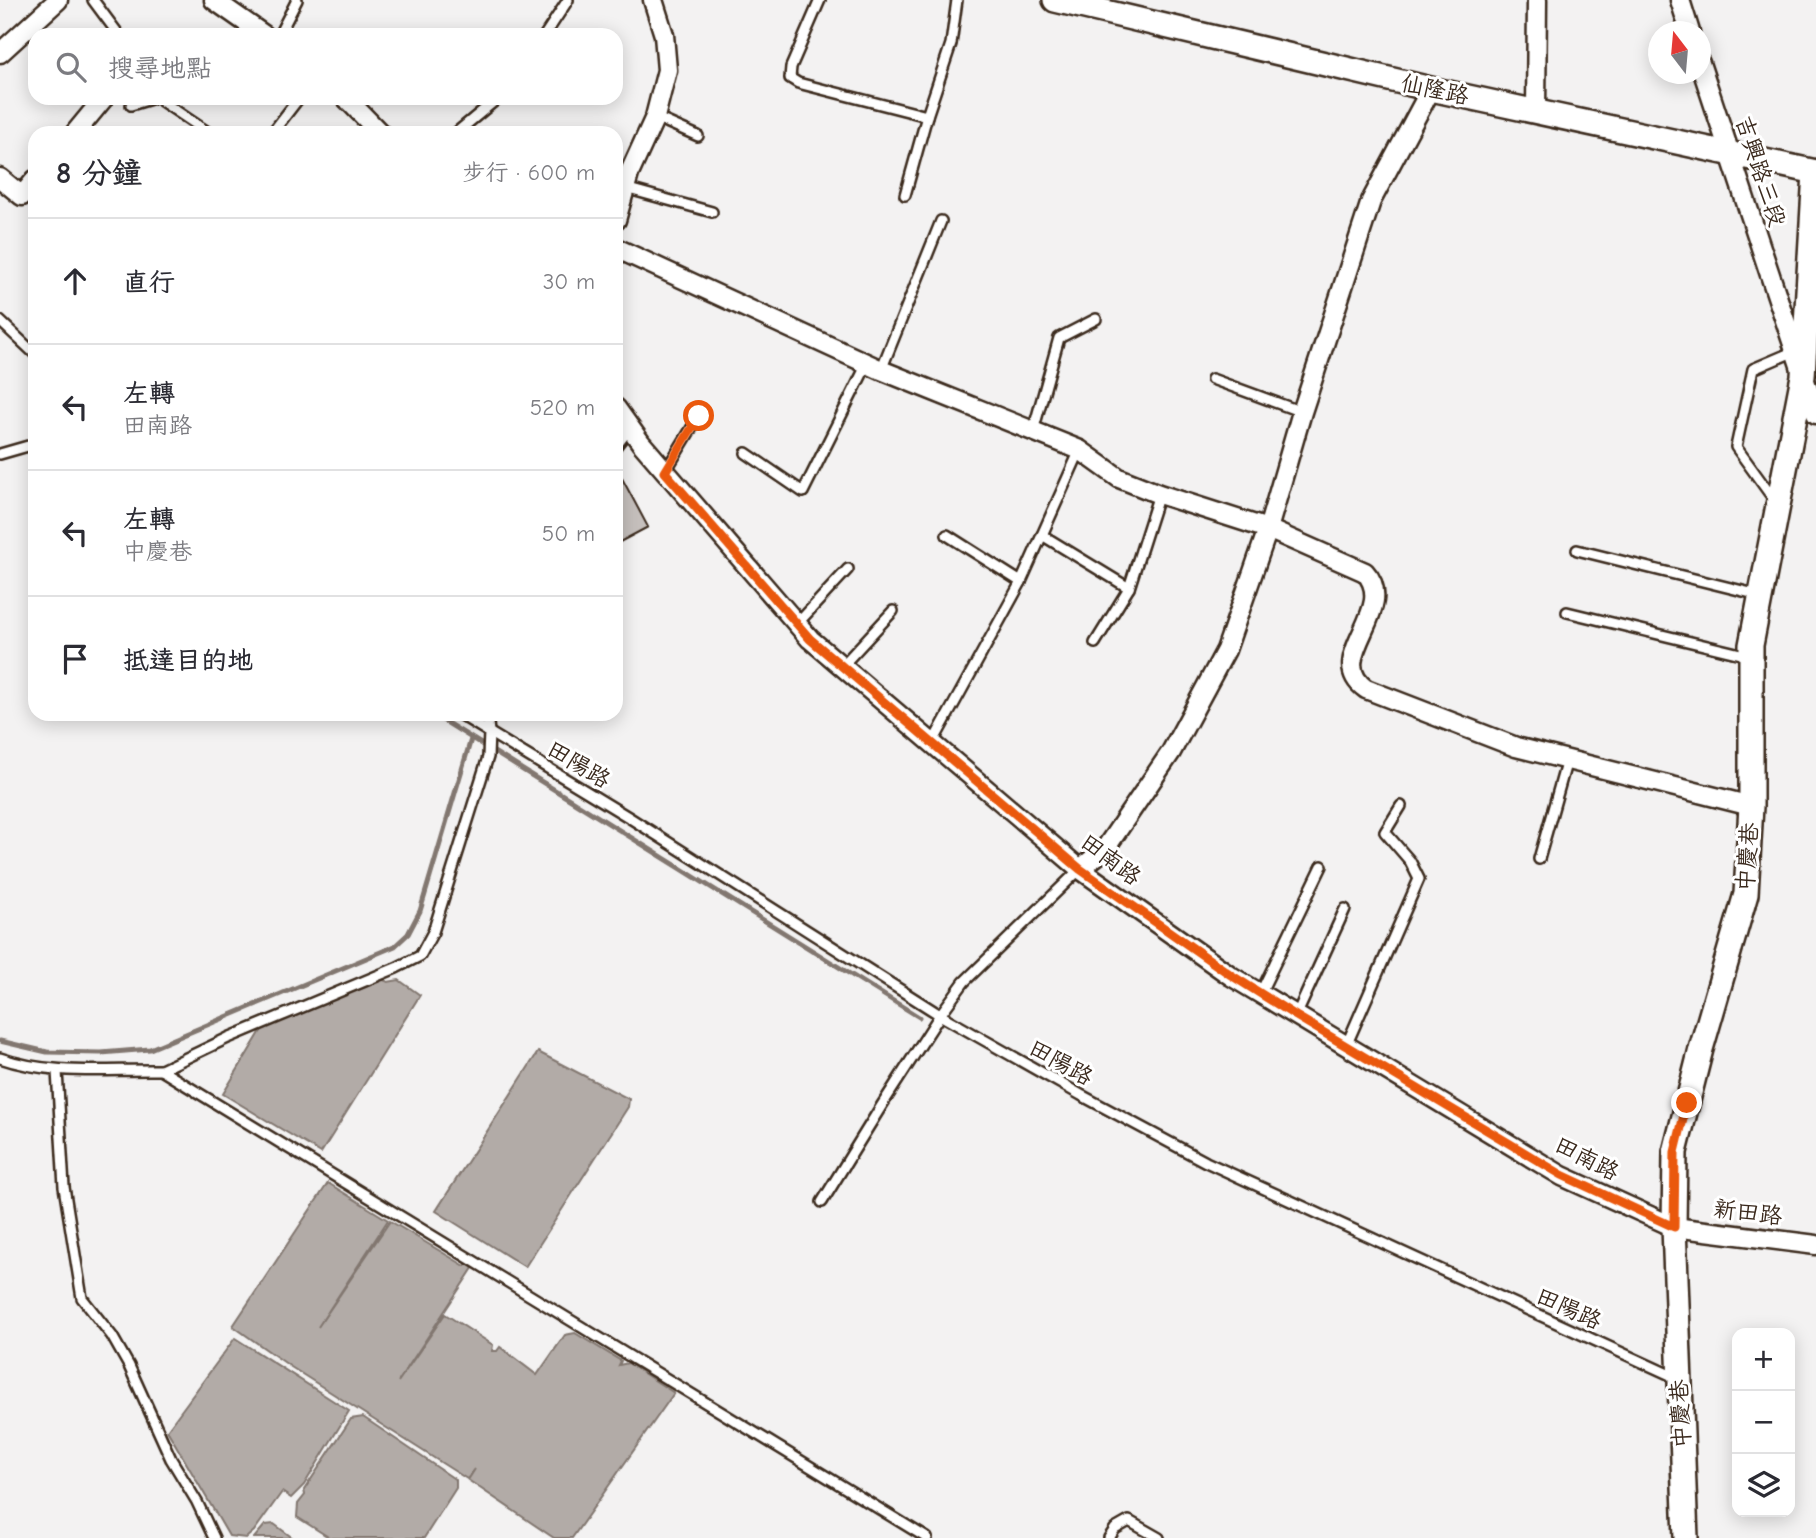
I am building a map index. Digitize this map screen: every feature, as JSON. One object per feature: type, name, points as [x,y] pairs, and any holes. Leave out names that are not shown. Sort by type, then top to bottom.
[{"type":"street","points":[[0,53],[58,0]]},
{"type":"street","points":[[214,0],[254,28]]},
{"type":"street","points":[[623,195],[629,174],[654,117],[667,70],[664,35],[653,0]]},
{"type":"street","name":"仙隆路","points":[[1055,0],[1431,89],[1815,172]]},
{"type":"street","points":[[1536,111],[1537,0]]},
{"type":"street","points":[[1682,1],[1687,21]]},
{"type":"street","name":"吉興路三段","points":[[1707,84],[1816,414]]},
{"type":"street","points":[[1080,869],[1105,849],[1171,752],[1226,650],[1268,529],[1302,412],[1371,201],[1431,89]]},
{"type":"street","points":[[81,126],[98,105]]},
{"type":"street","points":[[351,105],[371,126]]},
{"type":"street","name":"中慶巷","points":[[1686,1538],[1674,1227],[1675,1152],[1701,1049],[1746,894],[1751,806],[1751,656],[1803,376],[1812,275],[1815,172]]},
{"type":"street","points":[[0,178],[22,196],[28,189]]},
{"type":"street","points":[[623,251],[874,367],[1080,450],[1119,478],[1159,494],[1268,529],[1365,572],[1372,580],[1374,603],[1353,657],[1351,671],[1355,681],[1366,689],[1517,747],[1751,806]]},
{"type":"street","name":"田南路","points":[[623,418],[665,472],[810,639],[1080,869],[1296,1016],[1562,1175],[1674,1227]]},
{"type":"street","name":"新田路","points":[[1674,1227],[1816,1245]]},
{"type":"lane","points":[[93,0],[114,28]]},
{"type":"lane","points":[[283,28],[297,0]]},
{"type":"lane","points":[[550,28],[568,0]]},
{"type":"lane","points":[[820,0],[790,78],[798,83],[927,116]]},
{"type":"lane","points":[[905,195],[951,44],[957,0]]},
{"type":"lane","points":[[166,105],[196,126]]},
{"type":"lane","points":[[277,126],[294,105]]},
{"type":"lane","points":[[464,126],[490,105]]},
{"type":"lane","points":[[654,117],[698,136]]},
{"type":"lane","points":[[625,188],[712,212]]},
{"type":"lane","points":[[746,453],[803,492],[874,367],[941,220]]},
{"type":"lane","points":[[1033,431],[1059,338],[1096,319]]},
{"type":"lane","points":[[0,321],[28,347]]},
{"type":"lane","points":[[1778,505],[1736,447],[1753,369],[1795,351]]},
{"type":"lane","points":[[1212,379],[1302,412]]},
{"type":"lane","points":[[665,472],[699,416]]},
{"type":"lane","points":[[623,437],[630,428]]},
{"type":"lane","points":[[0,454],[28,445]]},
{"type":"lane","points":[[933,742],[1021,582],[1080,450]]},
{"type":"lane","points":[[1095,643],[1129,588],[1159,494]]},
{"type":"lane","points":[[947,535],[1021,582]]},
{"type":"lane","points":[[1042,535],[1129,588]]},
{"type":"lane","points":[[1577,550],[1761,596]]},
{"type":"lane","points":[[797,624],[848,569]]},
{"type":"lane","points":[[842,666],[893,611]]},
{"type":"lane","points":[[1567,612],[1751,656]]},
{"type":"lane","name":"田陽路","points":[[469,721],[489,736],[630,818],[940,1015],[1206,1162],[1679,1379]]},
{"type":"lane","points":[[0,1058],[19,1065],[57,1071],[160,1070],[420,956],[433,932],[488,757],[488,721]]},
{"type":"lane","points":[[1539,859],[1567,760]]},
{"type":"lane","points":[[1346,1046],[1419,879],[1410,861],[1385,832],[1401,806]]},
{"type":"lane","points":[[1260,994],[1322,866]]},
{"type":"lane","points":[[822,1202],[940,1015],[964,982],[1080,869]]},
{"type":"lane","points":[[1296,1016],[1345,909]]},
{"type":"lane","points":[[160,1070],[928,1538]]},
{"type":"lane","points":[[57,1071],[64,1187],[82,1298],[112,1336],[129,1366],[171,1460],[197,1502],[214,1538]]},
{"type":"lane","points":[[1109,1538],[1115,1529],[1129,1521],[1159,1538]]},
{"type":"shaded area","points":[[377,977],[388,982],[399,980],[420,995],[321,1153],[223,1094],[264,1026]]},
{"type":"shaded area","points":[[538,1052],[629,1099],[628,1107],[525,1267],[436,1211]]},
{"type":"shaded area","points":[[328,1183],[388,1220],[318,1327],[390,1221],[465,1266],[468,1261],[475,1265],[398,1382],[445,1314],[493,1345],[492,1351],[497,1351],[500,1347],[537,1375],[565,1335],[575,1333],[621,1361],[619,1365],[628,1363],[674,1393],[572,1538],[554,1538],[468,1480],[475,1469],[467,1479],[291,1367],[233,1326]]},
{"type":"shaded area","points":[[235,1338],[349,1411],[304,1485],[291,1498],[282,1492],[246,1538],[229,1536],[167,1430]]},
{"type":"shaded area","points":[[363,1417],[456,1480],[456,1488],[424,1538],[330,1538],[297,1517],[298,1504],[305,1495],[304,1490],[351,1419]]},
{"type":"shaded area","points":[[274,1524],[293,1538],[254,1538],[265,1525]]},
{"type":"building","points":[[623,480],[648,527],[623,540]]},
{"type":"waterway","points":[[444,721],[919,1017]]},
{"type":"waterway","points":[[0,1041],[47,1052],[101,1053],[150,1049],[395,946],[408,934],[420,911],[471,739]]},
{"type":"route","points":[[699,416],[665,472],[810,639],[1080,869],[1231,975],[1562,1175],[1674,1227],[1675,1152],[1687,1103]]}]
